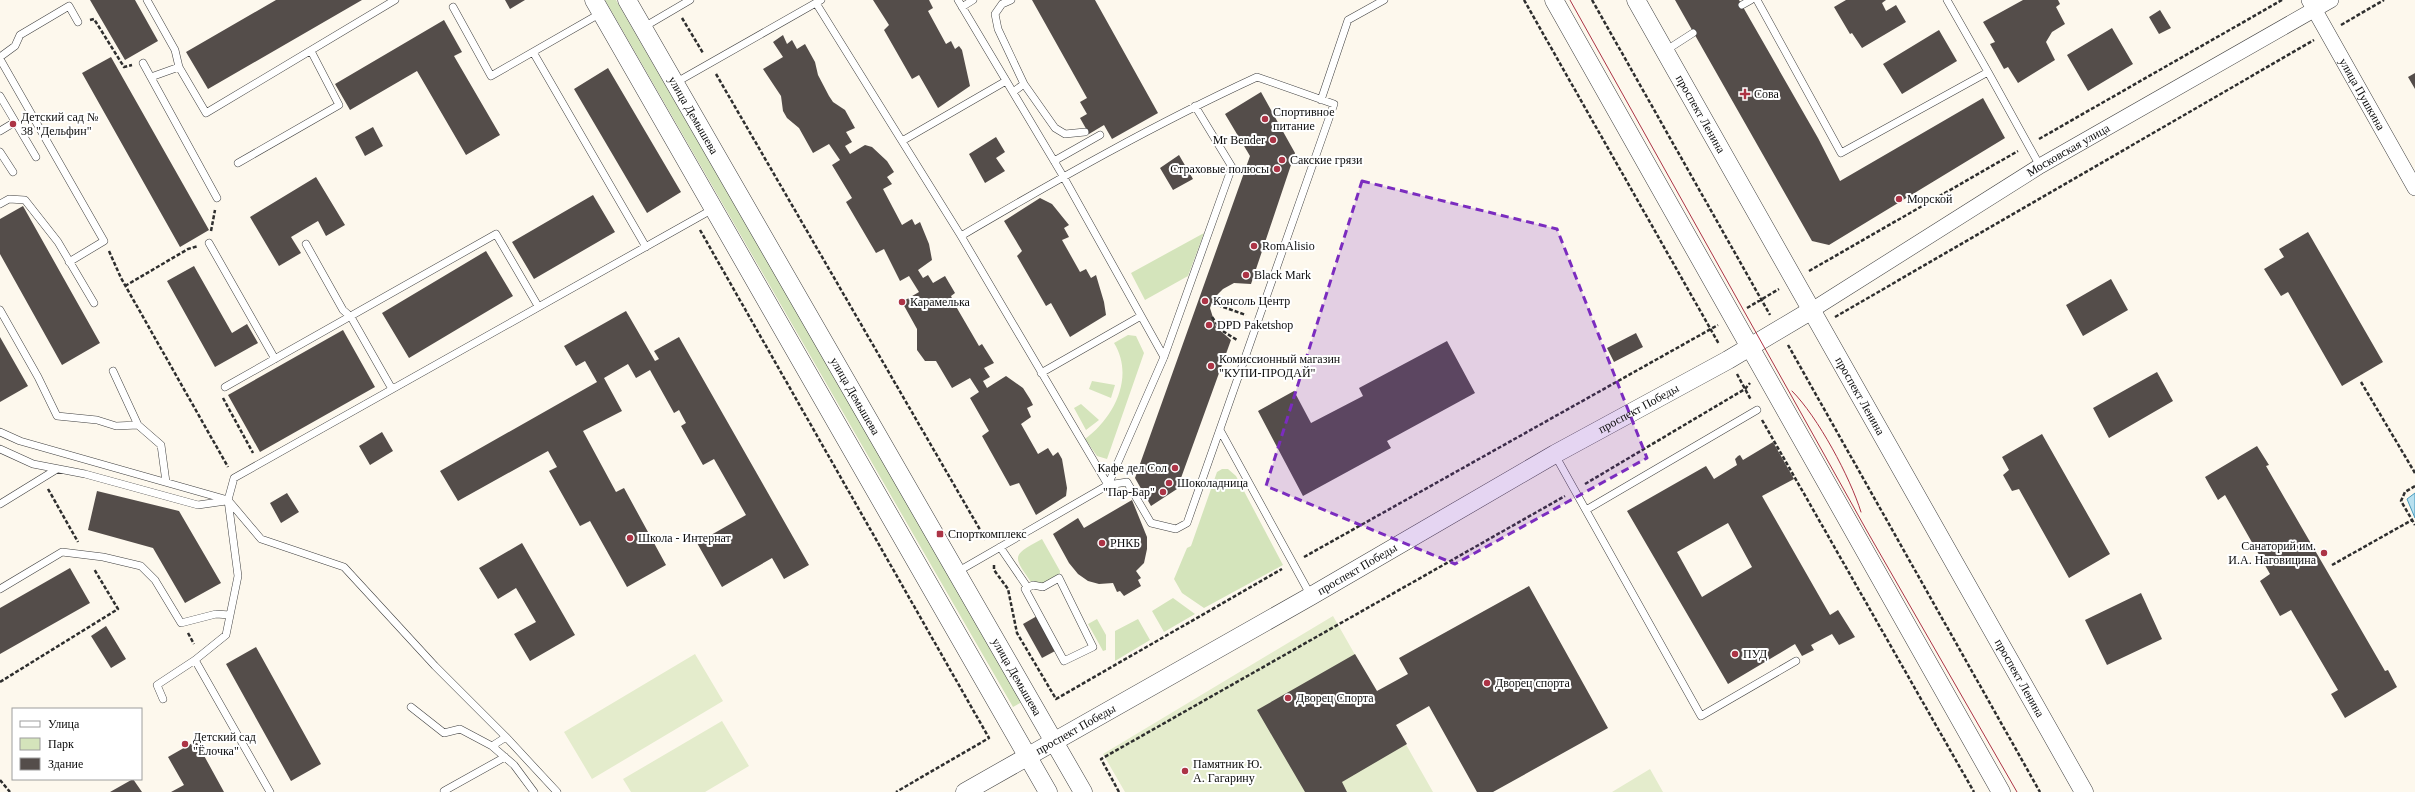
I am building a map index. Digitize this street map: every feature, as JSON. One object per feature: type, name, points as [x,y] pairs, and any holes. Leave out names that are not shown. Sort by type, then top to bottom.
[{"type":"street","name":"улица Демышева","points":[[626,0],[673,84],[1084,792]]},
{"type":"street","points":[[1554,0],[2001,792]]},
{"type":"street","name":"проспект Ленина","points":[[1636,0],[2084,792]]},
{"type":"street","name":"Московская улица","points":[[1812,310],[2040,166],[2311,5],[2331,0]]},
{"type":"street","name":"улица Пушкина","points":[[2311,5],[2415,188]]},
{"type":"street","points":[[598,6],[1048,792]]},
{"type":"street","name":"проспект Победы","points":[[965,792],[1027,755],[1311,596],[1555,454],[1728,360],[1812,310]]},
{"type":"lane","points":[[147,0],[175,50],[179,67],[206,113],[395,0]]},
{"type":"lane","points":[[642,28],[690,0]]},
{"type":"lane","points":[[958,0],[1063,176],[1164,357]]},
{"type":"lane","points":[[962,7],[973,0]]},
{"type":"lane","points":[[1011,0],[1002,4],[995,14],[998,29],[1024,84],[1055,128],[1065,134],[1085,132]]},
{"type":"lane","points":[[1321,100],[1348,20],[1384,0]]},
{"type":"lane","points":[[1742,5],[1751,0]]},
{"type":"lane","points":[[1757,0],[1841,153],[1988,72]]},
{"type":"lane","points":[[1947,0],[2040,166]]},
{"type":"lane","points":[[673,84],[818,2],[961,236],[1108,485]]},
{"type":"lane","points":[[69,262],[104,241],[0,58],[15,46],[20,35],[69,6],[78,22]]},
{"type":"lane","points":[[453,7],[491,76],[533,52],[598,6]]},
{"type":"lane","points":[[1665,51],[1693,33]]},
{"type":"lane","points":[[238,163],[339,105],[311,51]]},
{"type":"lane","points":[[533,52],[646,247]]},
{"type":"lane","points":[[143,63],[217,198]]},
{"type":"lane","points":[[151,77],[179,67]]},
{"type":"lane","points":[[957,572],[1108,485],[1127,482],[1151,523],[1176,529],[1188,523],[1334,104],[1257,77],[1195,106],[1063,176],[961,236]]},
{"type":"lane","points":[[902,141],[1006,81]]},
{"type":"lane","points":[[1013,92],[1024,84]]},
{"type":"lane","points":[[0,96],[36,157]]},
{"type":"lane","points":[[1108,485],[1164,357],[1232,167],[1195,106]]},
{"type":"lane","points":[[0,131],[15,122]]},
{"type":"lane","points":[[1054,161],[1100,134]]},
{"type":"lane","points":[[0,152],[13,172]]},
{"type":"lane","points":[[0,204],[9,198],[25,200],[58,242],[94,303]]},
{"type":"lane","points":[[163,699],[157,685],[195,660],[226,635],[238,576],[228,500],[234,478],[715,208]]},
{"type":"lane","points":[[225,387],[496,234],[538,306]]},
{"type":"lane","points":[[209,242],[275,359]]},
{"type":"lane","points":[[306,244],[343,310],[351,317],[392,389]]},
{"type":"lane","points":[[0,310],[38,377],[57,416],[97,420],[116,426],[138,425]]},
{"type":"lane","points":[[1041,373],[1141,316]]},
{"type":"lane","points":[[113,370],[138,425],[160,445],[166,482]]},
{"type":"lane","points":[[1586,510],[1757,410]]},
{"type":"lane","points":[[1220,430],[1311,596]]},
{"type":"lane","points":[[0,432],[20,442],[228,500],[261,538],[344,567],[435,666],[506,737],[557,792]]},
{"type":"lane","points":[[0,449],[33,464],[148,490],[198,505],[228,500]]},
{"type":"lane","points":[[1555,454],[1701,716],[1796,661]]},
{"type":"lane","points":[[0,504],[58,469]]},
{"type":"lane","points":[[1000,547],[1028,588]]},
{"type":"lane","points":[[0,589],[62,552],[85,554],[141,566],[155,580],[181,622],[216,614],[230,615]]},
{"type":"lane","points":[[1059,578],[1093,646],[1064,661],[1025,589],[1028,588],[1033,585],[1043,587],[1059,578]]},
{"type":"lane","points":[[195,660],[270,792]]},
{"type":"lane","points":[[411,707],[444,732],[460,729],[492,746],[514,765],[534,792]]},
{"type":"lane","points":[[492,746],[506,737]]},
{"type":"lane","points":[[443,792],[505,757]]},
{"type":"path","points":[[1524,0],[1974,792]]},
{"type":"path","points":[[1592,0],[2040,792]]},
{"type":"path","points":[[676,8],[993,551],[994,570],[1008,589],[1016,633],[1056,699],[1293,563],[1762,300],[2028,145],[2282,0]]},
{"type":"path","points":[[1821,325],[2384,0]]},
{"type":"path","points":[[78,22],[94,19],[124,67],[143,63]]},
{"type":"path","points":[[125,286],[188,249],[209,242],[217,198]]},
{"type":"path","points":[[694,219],[989,738],[896,792]]},
{"type":"path","points":[[104,241],[125,286],[234,478]]},
{"type":"path","points":[[1212,303],[1246,315]]},
{"type":"path","points":[[1212,317],[1221,330],[1238,340]]},
{"type":"path","points":[[1782,349],[1795,341]]},
{"type":"path","points":[[1119,792],[1101,759],[1575,490],[1745,389],[1762,369]]},
{"type":"path","points":[[2361,382],[2415,472]]},
{"type":"path","points":[[225,387],[223,400],[259,464]]},
{"type":"path","points":[[0,682],[118,609],[42,478]]},
{"type":"path","points":[[2415,486],[2405,492],[2401,501],[2415,525]]},
{"type":"path","points":[[2332,565],[2412,520]]},
{"type":"path","points":[[181,622],[201,655]]},
{"type":"path","points":[[0,780],[10,792]]},
{"type":"highlighted area","points":[[1362,181],[1557,229],[1647,458],[1455,564],[1266,486]]},
{"type":"green space","points":[[605,0],[616,0],[1022,702],[1013,707]]},
{"type":"green space","points":[[1204,233],[1188,276],[1145,300],[1131,273]]},
{"type":"green space","points":[[1128,335],[1136,336],[1144,353],[1107,459],[1097,456],[1085,439],[1105,420],[1118,396],[1122,383],[1122,369],[1120,356],[1114,343]]},
{"type":"green space","points":[[1092,381],[1115,385],[1111,398],[1089,389]]},
{"type":"green space","points":[[1081,404],[1099,420],[1086,430],[1074,408]]},
{"type":"green space","points":[[1222,469],[1228,469],[1236,476],[1283,565],[1204,608],[1182,593],[1174,579],[1187,548],[1191,546],[1217,472]]},
{"type":"green space","points":[[1042,539],[1060,571],[1059,578],[1043,587],[1033,585],[1021,568],[1018,558],[1024,549]]},
{"type":"green space","points":[[1173,598],[1195,614],[1164,632],[1152,611]]},
{"type":"green space","name":"Дворец Спорта","points":[[1333,616],[1433,792],[1125,792],[1103,754]]},
{"type":"green space","points":[[1097,619],[1106,635],[1106,650],[1103,651],[1088,624]]},
{"type":"green space","points":[[1138,619],[1150,640],[1115,661],[1115,631]]},
{"type":"green space","points":[[695,654],[723,701],[592,779],[564,732]]},
{"type":"green space","points":[[722,721],[749,766],[705,792],[631,792],[623,779]]},
{"type":"green space","points":[[1650,769],[1663,792],[1612,792]]},
{"type":"water","points":[[2415,493],[2415,518],[2407,499]]},
{"type":"building","points":[[90,0],[135,0],[158,41],[125,60]]},
{"type":"building","points":[[276,0],[362,0],[208,89],[186,52]]},
{"type":"building","points":[[505,0],[525,0],[510,9]]},
{"type":"building","points":[[873,0],[929,0],[933,8],[928,11],[946,44],[951,41],[955,49],[959,46],[962,50],[970,86],[938,108],[919,75],[912,79],[884,30],[889,25]]},
{"type":"building","points":[[1032,0],[1095,0],[1158,113],[1112,139],[1104,125],[1089,134],[1080,118],[1087,114],[1080,102],[1087,98]]},
{"type":"building","points":[[1675,0],[1739,0],[1818,138],[1840,181],[1983,98],[2005,138],[1829,245],[1812,241]]},
{"type":"building","points":[[1846,0],[1886,0],[1882,3],[1886,11],[1896,5],[1906,22],[1862,48],[1852,33],[1850,34],[1834,7]]},
{"type":"building","points":[[2023,0],[2058,0],[2060,4],[2056,7],[2065,24],[2052,32],[2046,42],[2055,60],[2018,83],[2008,67],[2004,69],[1990,44],[1995,42],[1983,22]]},
{"type":"building","points":[[2160,10],[2171,28],[2159,34],[2149,17]]},
{"type":"building","points":[[444,20],[462,52],[454,56],[500,135],[466,155],[417,71],[350,110],[335,84]]},
{"type":"building","points":[[2112,28],[2133,64],[2088,91],[2067,55]]},
{"type":"building","points":[[1939,30],[1957,61],[1902,94],[1883,64]]},
{"type":"building","points":[[783,35],[787,44],[792,40],[797,49],[805,44],[815,62],[818,75],[829,96],[833,102],[845,110],[855,128],[846,132],[852,142],[845,146],[850,154],[865,145],[872,147],[887,161],[894,172],[887,177],[892,184],[883,189],[902,225],[912,219],[915,225],[920,222],[929,244],[932,260],[918,270],[923,278],[928,275],[933,283],[945,276],[955,293],[951,296],[954,303],[979,346],[982,344],[994,363],[984,368],[990,377],[983,381],[987,388],[1006,376],[1023,388],[1033,405],[1027,408],[1031,417],[1021,424],[1038,454],[1048,448],[1053,456],[1058,452],[1062,459],[1067,488],[1066,496],[1036,515],[1019,483],[1010,486],[982,436],[989,431],[970,398],[979,392],[970,378],[952,388],[936,361],[925,361],[917,350],[917,329],[902,302],[919,292],[909,276],[900,281],[884,249],[876,253],[846,202],[852,198],[832,165],[840,160],[829,144],[813,153],[799,128],[787,118],[783,111],[781,96],[763,69],[783,57],[773,42]]},
{"type":"building","points":[[111,57],[209,230],[180,247],[82,73]]},
{"type":"building","points":[[608,68],[681,192],[647,213],[574,89]]},
{"type":"building","points":[[2415,73],[2415,89],[2408,77]]},
{"type":"building","name":"Консоль Центр","points":[[1261,92],[1295,153],[1251,284],[1234,283],[1223,289],[1213,299],[1210,308],[1216,327],[1231,340],[1177,489],[1151,506],[1135,478],[1250,156],[1225,114]]},
{"type":"building","points":[[373,127],[383,146],[365,156],[355,137]]},
{"type":"building","points":[[996,137],[1005,152],[996,158],[1005,171],[985,183],[969,154]]},
{"type":"building","points":[[1179,155],[1193,179],[1173,190],[1160,168]]},
{"type":"building","points":[[316,177],[345,225],[326,236],[318,221],[291,237],[301,253],[279,266],[250,217]]},
{"type":"building","points":[[593,195],[615,232],[534,279],[512,242]]},
{"type":"building","points":[[1040,198],[1052,204],[1069,225],[1064,228],[1069,237],[1062,240],[1080,272],[1086,269],[1091,278],[1096,275],[1104,302],[1106,315],[1070,337],[1051,303],[1046,306],[1017,256],[1022,251],[1004,221]]},
{"type":"building","points":[[23,206],[100,343],[62,365],[0,254],[0,219]]},
{"type":"building","points":[[2308,232],[2383,362],[2342,386],[2288,292],[2281,296],[2264,269],[2284,257],[2279,249]]},
{"type":"building","points":[[486,251],[513,296],[409,358],[382,313]]},
{"type":"building","points":[[194,266],[232,333],[247,324],[258,343],[215,367],[167,281]]},
{"type":"building","points":[[2111,279],[2128,310],[2083,336],[2066,305]]},
{"type":"building","points":[[626,311],[655,361],[659,359],[654,351],[679,337],[809,565],[784,579],[772,558],[722,587],[697,543],[746,515],[714,459],[703,465],[681,426],[686,423],[679,410],[674,413],[650,370],[636,378],[628,364],[604,378],[622,411],[583,431],[616,492],[624,488],[666,565],[627,587],[590,521],[580,526],[549,471],[557,467],[548,451],[458,501],[440,471],[597,382],[585,361],[576,366],[564,346]]},
{"type":"building","points":[[343,330],[375,387],[260,452],[228,395]]},
{"type":"building","points":[[1636,333],[1643,347],[1614,362],[1607,348]]},
{"type":"building","points":[[0,337],[28,386],[0,402]]},
{"type":"building","points":[[1447,341],[1475,393],[1387,441],[1391,448],[1303,496],[1258,411],[1294,391],[1311,423],[1363,396],[1359,388]]},
{"type":"building","points":[[2157,372],[2173,401],[2109,438],[2093,408]]},
{"type":"building","points":[[382,432],[393,451],[370,465],[359,446]]},
{"type":"building","points":[[2042,434],[2110,554],[2069,578],[2019,489],[2012,491],[2003,475],[2009,470],[2002,457]]},
{"type":"building","points":[[1773,442],[1794,479],[1762,496],[1830,615],[1838,610],[1855,637],[1839,645],[1832,634],[1811,645],[1814,650],[1802,656],[1795,644],[1728,684],[1627,511],[1706,466],[1714,479],[1737,465],[1735,459],[1738,456],[1740,455],[1743,460]],"holes":[[[1728,523],[1752,567],[1702,597],[1677,552]]]},
{"type":"building","points":[[2257,446],[2269,465],[2266,466],[2385,671],[2388,670],[2397,687],[2345,718],[2331,694],[2338,690],[2291,610],[2280,616],[2260,581],[2270,574],[2225,495],[2218,500],[2205,477]]},
{"type":"building","points":[[97,491],[179,511],[221,583],[185,603],[153,548],[88,530]]},
{"type":"building","points":[[287,493],[299,512],[281,523],[270,503]]},
{"type":"building","name":"РНКБ","points":[[1132,500],[1147,537],[1147,549],[1144,563],[1136,571],[1141,578],[1138,580],[1141,586],[1124,596],[1120,591],[1117,592],[1113,583],[1099,584],[1088,581],[1078,574],[1069,563],[1053,534],[1078,518],[1084,528]]},
{"type":"building","points":[[522,543],[575,635],[530,661],[514,634],[536,622],[516,588],[498,599],[479,568]]},
{"type":"building","points":[[70,568],[90,603],[0,654],[0,608]]},
{"type":"building","name":"Дворец спорта","points":[[1529,586],[1608,728],[1493,792],[1477,792],[1429,706],[1396,725],[1407,744],[1342,782],[1347,792],[1305,792],[1257,710],[1355,654],[1377,691],[1408,674],[1399,658]]},
{"type":"building","points":[[2141,593],[2162,639],[2107,665],[2085,620]]},
{"type":"building","points":[[1037,616],[1057,650],[1042,658],[1023,624]]},
{"type":"building","points":[[106,626],[126,659],[111,668],[91,636]]},
{"type":"building","points":[[256,647],[321,764],[291,781],[226,664]]},
{"type":"building","points":[[196,741],[224,792],[171,792],[184,785],[168,757]]},
{"type":"building","points":[[134,780],[142,792],[110,792]]},
{"type":"tram line","points":[[1570,0],[1867,531],[2017,792]]},
{"type":"tram line","points":[[1792,391],[1812,416],[1832,448],[1849,482],[1861,512]]},
{"type":"place","name":"Сова","points":[[1745,94]]},
{"type":"place","name":"Спортивное питание","points":[[1265,119]]},
{"type":"place","name":"Детский сад № 38 \"Дельфин\"","points":[[13,124]]},
{"type":"place","name":"Mr Bender","points":[[1273,140]]},
{"type":"place","name":"Сакские грязи","points":[[1282,160]]},
{"type":"place","name":"Страховые полюсы","points":[[1277,169]]},
{"type":"place","name":"Морской","points":[[1899,199]]},
{"type":"place","name":"RomAlisio","points":[[1254,246]]},
{"type":"place","name":"Black Mark","points":[[1246,275]]},
{"type":"place","name":"Консоль Центр","points":[[1205,301]]},
{"type":"place","name":"Карамелька","points":[[902,302]]},
{"type":"place","name":"DPD Paketshop","points":[[1209,325]]},
{"type":"place","name":"Комиссионный магазин \"КУПИ-ПРОДАЙ\"","points":[[1211,366]]},
{"type":"place","name":"Кафе дел Сол","points":[[1175,468]]},
{"type":"place","name":"Шоколадница","points":[[1169,483]]},
{"type":"place","name":"\"Пар-Бар\"","points":[[1163,492]]},
{"type":"place","name":"Спорткомплекс","points":[[940,534]]},
{"type":"place","name":"Школа - Интернат","points":[[630,538]]},
{"type":"place","name":"РНКБ","points":[[1102,543]]},
{"type":"place","name":"Санаторий им. И.А. Наговицина","points":[[2324,553]]},
{"type":"place","name":"ПУД","points":[[1735,654]]},
{"type":"place","name":"Дворец спорта","points":[[1487,683]]},
{"type":"place","name":"Дворец Спорта","points":[[1288,698]]},
{"type":"place","name":"Детский сад \"Ёлочка\"","points":[[185,744]]},
{"type":"place","name":"Памятник Ю. А. Гагарину","points":[[1185,771]]}]
